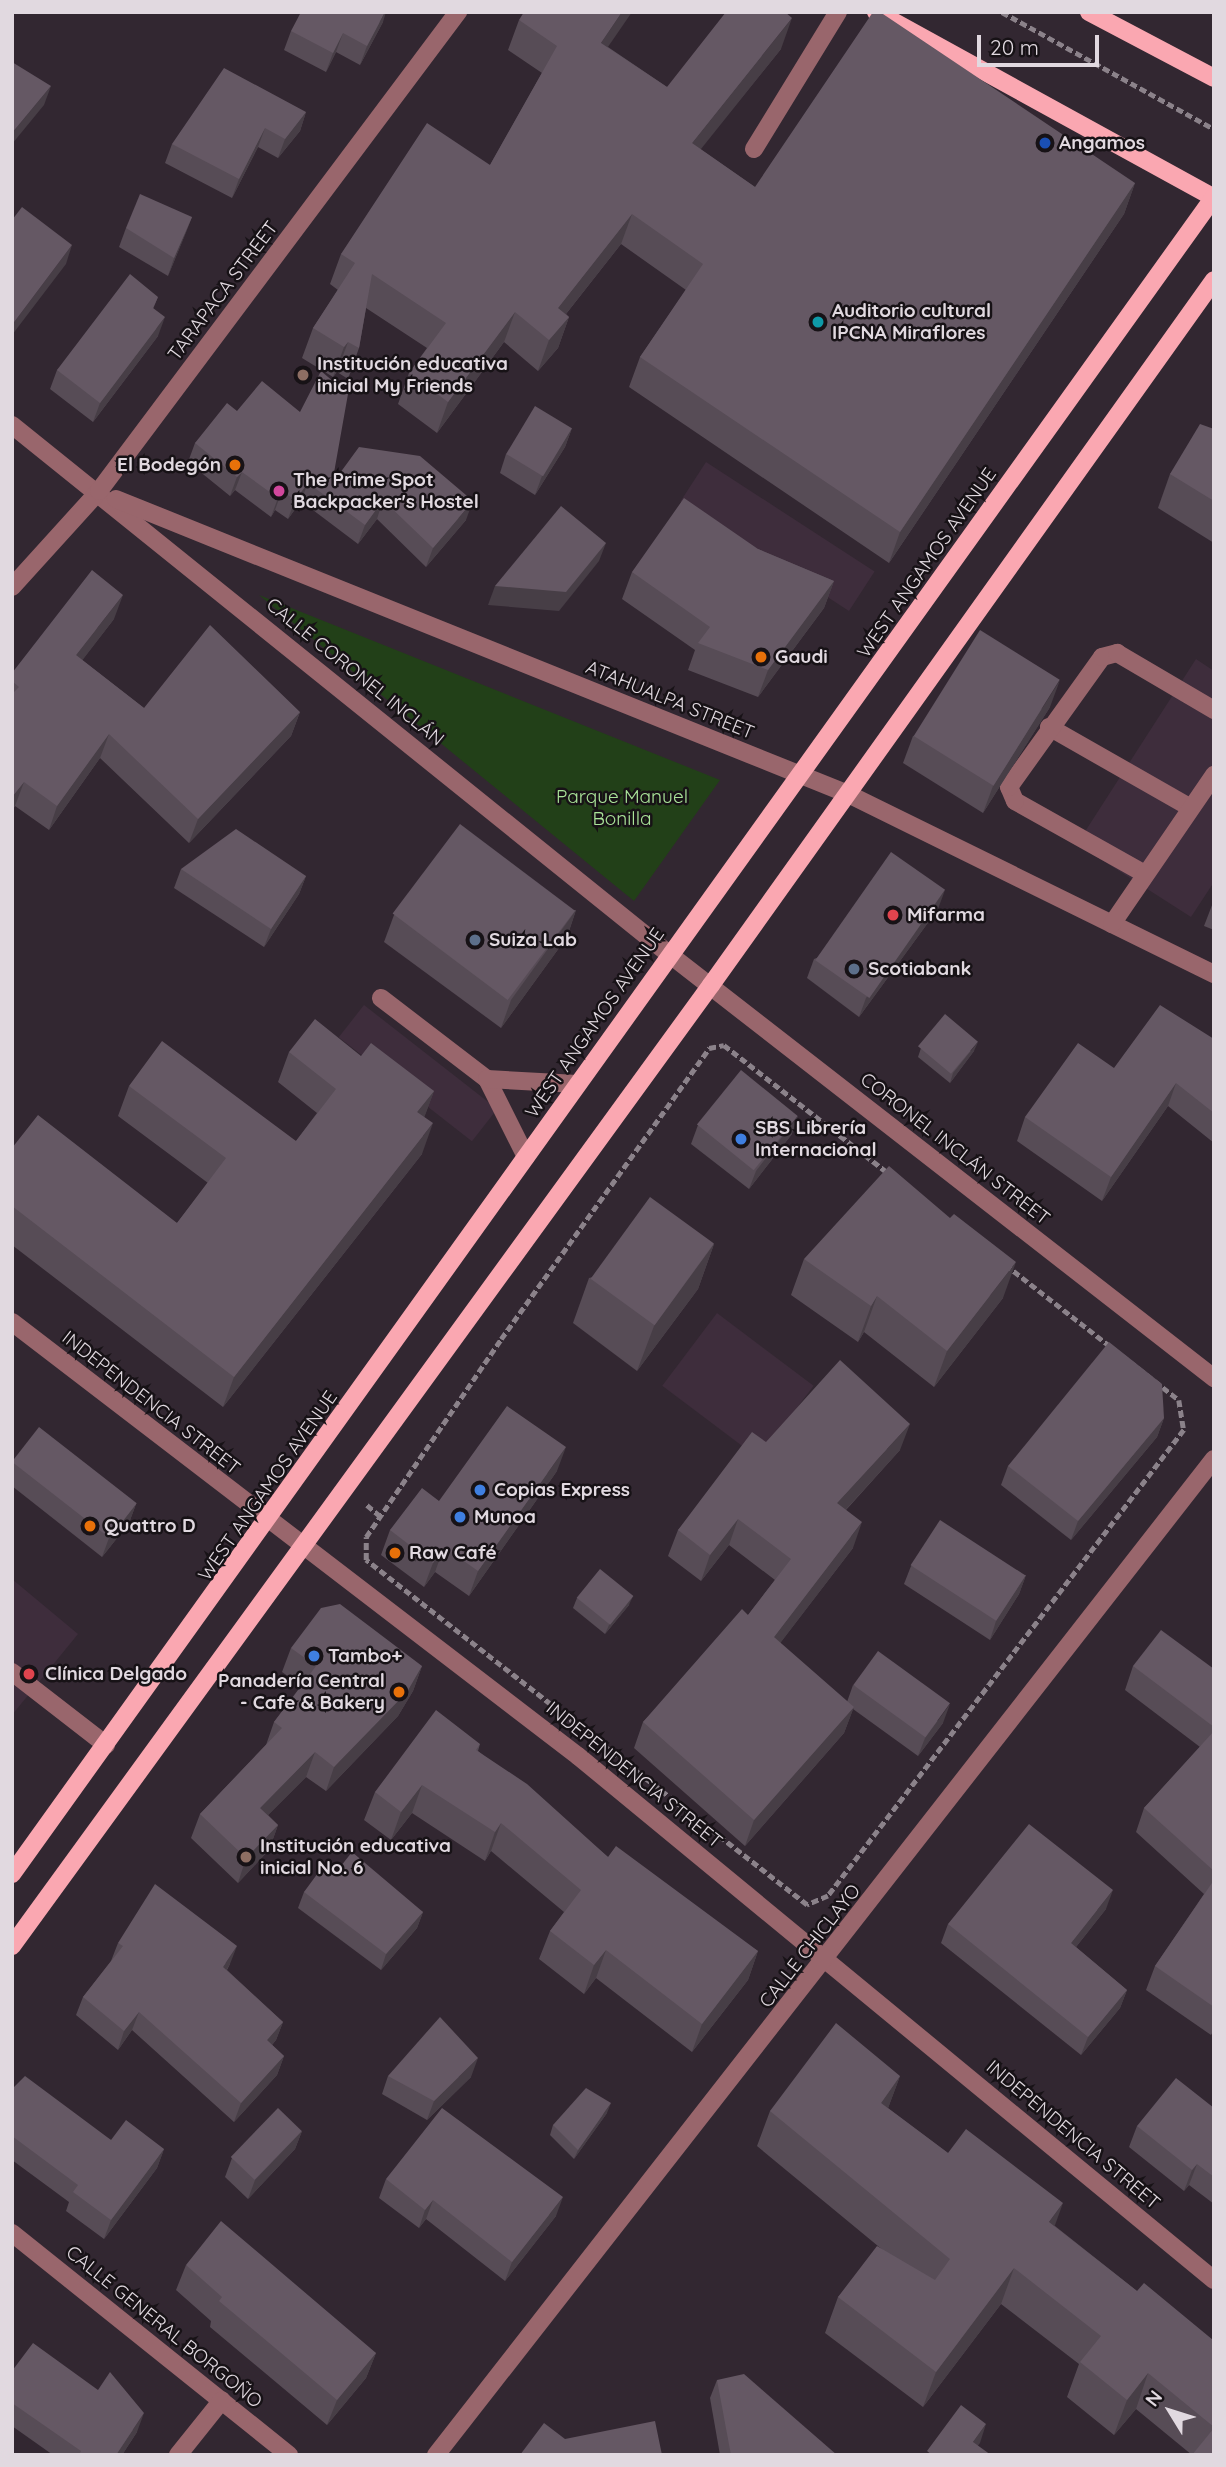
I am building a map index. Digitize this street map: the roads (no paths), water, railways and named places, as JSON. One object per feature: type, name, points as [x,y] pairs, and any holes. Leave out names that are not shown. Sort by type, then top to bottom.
[{"type":"main road","points":[[876,12],[1214,198]]},
{"type":"main road","points":[[1089,12],[1214,78]]},
{"type":"main road","name":"WEST ANGAMOS AVENUE","points":[[12,1874],[270,1520],[669,954],[801,776],[1214,198]]},
{"type":"main road","points":[[12,1946],[711,985],[1214,280]]},
{"type":"street","name":"TARAPACA STREET","points":[[12,587],[99,492],[458,12]]},
{"type":"street","points":[[754,149],[838,12]]},
{"type":"street","name":"CALLE CORONEL INCLÁN","points":[[12,425],[99,492],[669,954]]},
{"type":"street","name":"ATAHUALPA STREET","points":[[99,492],[848,794],[1214,974]]},
{"type":"street","points":[[1145,874],[1015,801],[1009,787],[1015,773],[1102,657],[1118,653],[1214,710]]},
{"type":"street","points":[[1049,727],[1191,808]]},
{"type":"street","points":[[1112,924],[1214,775]]},
{"type":"street","name":"CORONEL INCLÁN STREET","points":[[669,954],[1214,1378]]},
{"type":"street","points":[[381,998],[486,1079],[526,1157]]},
{"type":"street","points":[[486,1079],[577,1084]]},
{"type":"street","name":"INDEPENDENCIA STREET","points":[[12,1322],[578,1756],[828,1958],[1214,2280]]},
{"type":"street","name":"CALLE CHICLAYO","points":[[436,2455],[828,1958],[1214,1460]]},
{"type":"street","points":[[12,1672],[106,1745]]},
{"type":"street","name":"CALLE GENERAL BORGOÑO","points":[[12,2233],[289,2455]]},
{"type":"street","points":[[178,2455],[222,2400]]},
{"type":"place","name":"Angamos","points":[[1045,143]]},
{"type":"place","name":"Auditorio cultural IPCNA Miraflores","points":[[818,322]]},
{"type":"place","name":"Institución educativa inicial My Friends","points":[[303,375]]},
{"type":"place","name":"El Bodegón","points":[[235,465]]},
{"type":"place","name":"The Prime Spot Backpacker's Hostel","points":[[279,491]]},
{"type":"place","name":"Gaudi","points":[[761,657]]},
{"type":"place","name":"Mifarma","points":[[893,915]]},
{"type":"place","name":"Suiza Lab","points":[[475,940]]},
{"type":"place","name":"Scotiabank","points":[[854,969]]},
{"type":"place","name":"SBS Librería Internacional","points":[[741,1139]]},
{"type":"place","name":"Copias Express","points":[[480,1490]]},
{"type":"place","name":"Munoa","points":[[460,1517]]},
{"type":"place","name":"Quattro D","points":[[90,1526]]},
{"type":"place","name":"Raw Café","points":[[395,1553]]},
{"type":"place","name":"Tambo+","points":[[314,1656]]},
{"type":"place","name":"Clínica Delgado","points":[[29,1674]]},
{"type":"place","name":"Panadería Central - Cafe & Bakery","points":[[399,1692]]},
{"type":"place","name":"Institución educativa inicial No. 6","points":[[246,1857]]},
{"type":"park label","name":"Parque Manuel Bonilla","points":[[622,808]]}]
